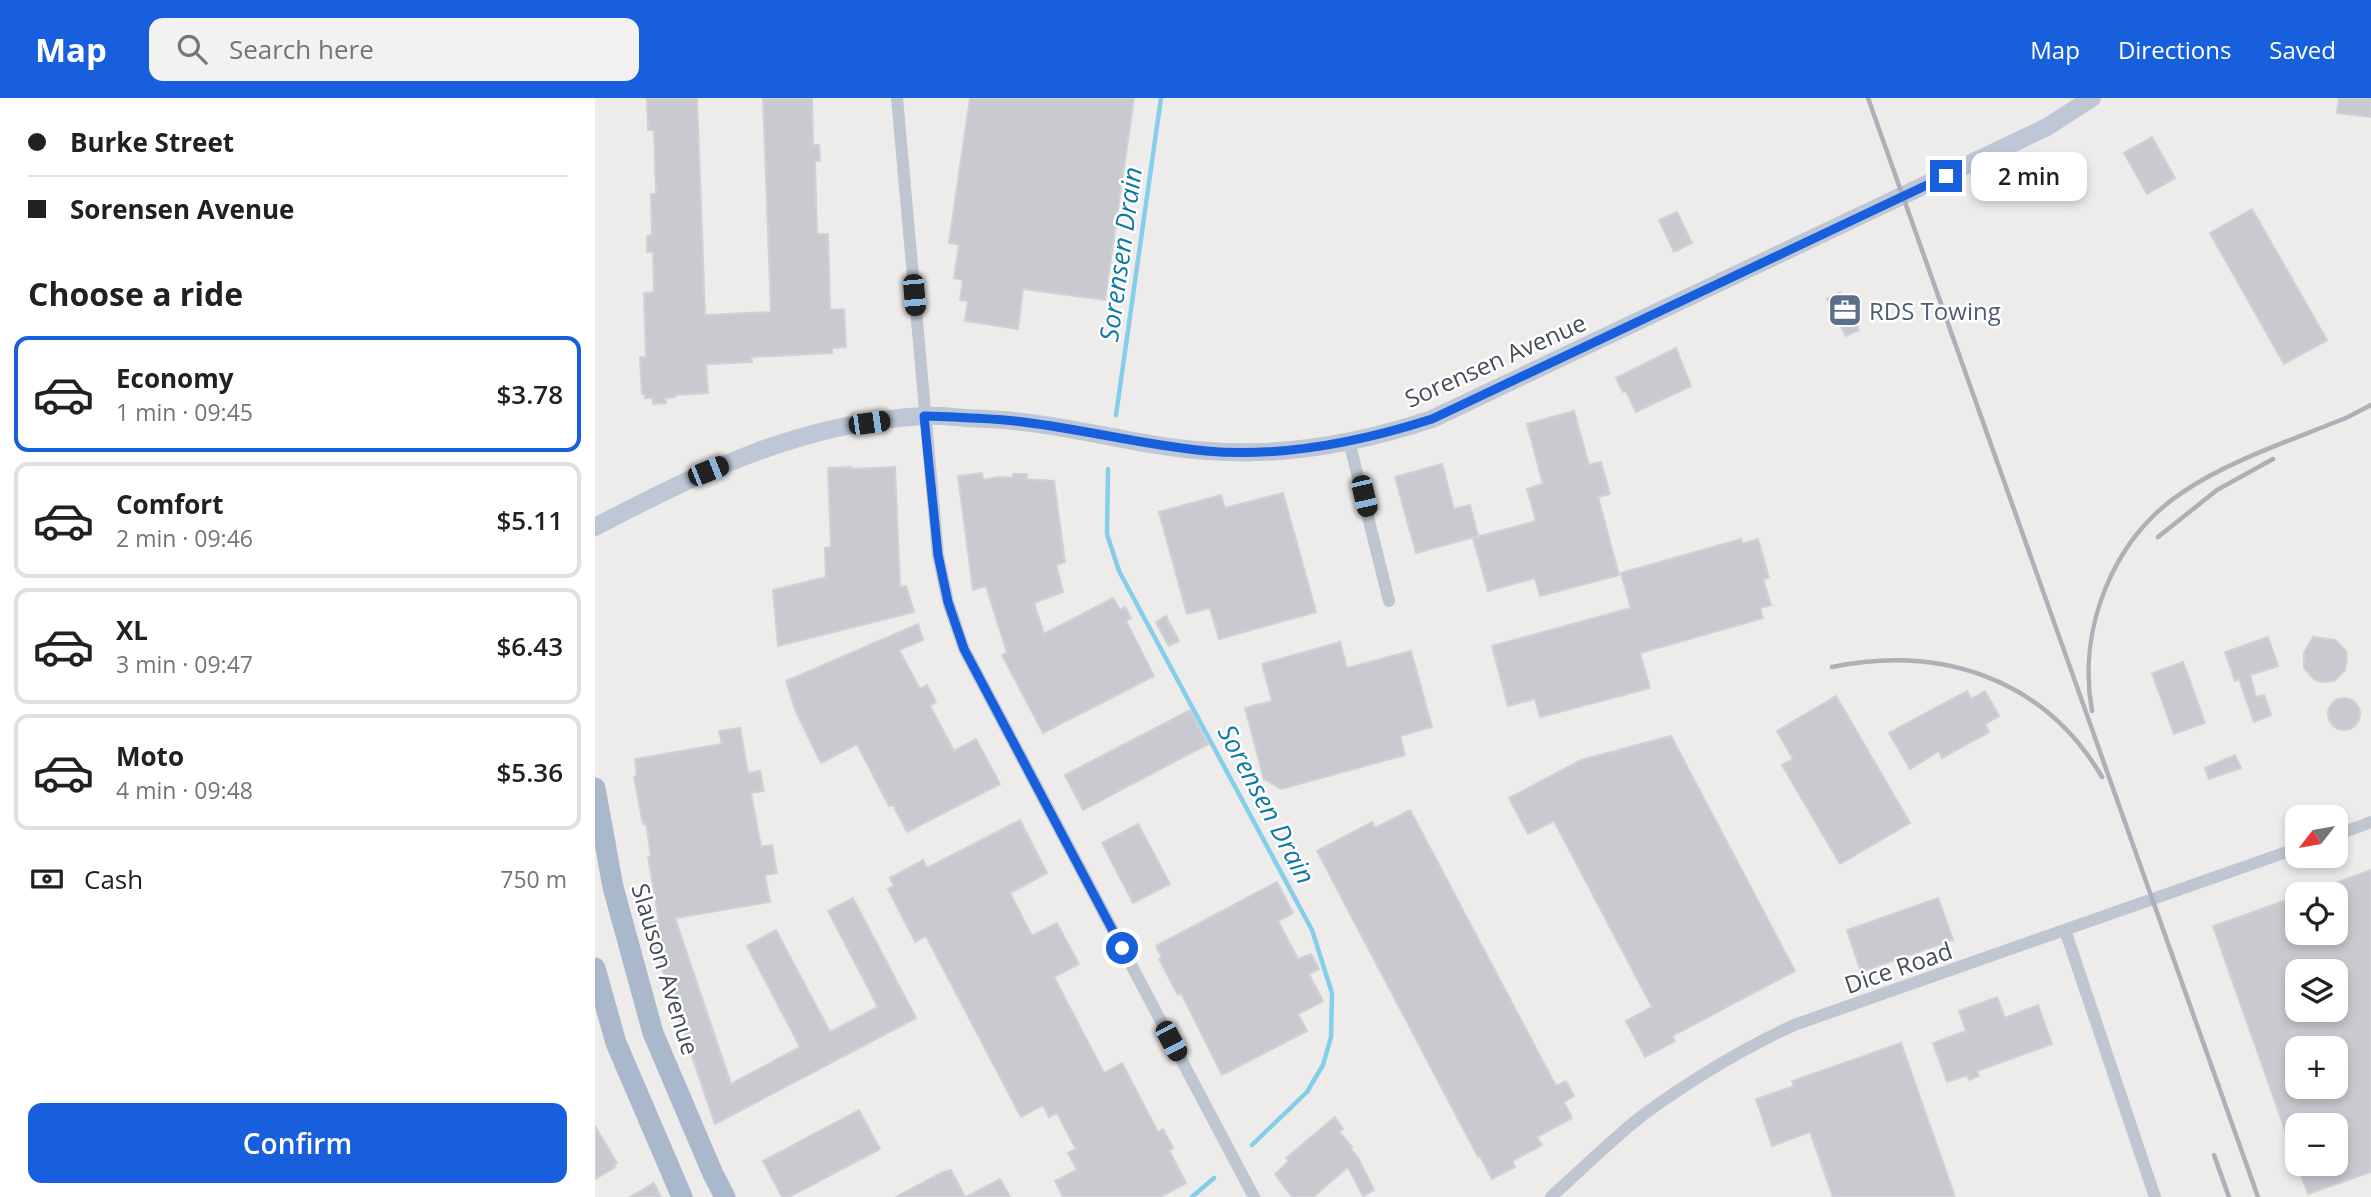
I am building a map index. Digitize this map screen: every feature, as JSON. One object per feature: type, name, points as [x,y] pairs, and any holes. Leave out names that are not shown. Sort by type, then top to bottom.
[{"type":"main road","name":"Slauson Avenue","points":[[595,788],[613,887],[653,1033],[725,1197]]},
{"type":"main road","points":[[595,968],[616,1043],[682,1197]]},
{"type":"street","points":[[897,98],[938,555],[948,602],[964,649],[1254,1197]]},
{"type":"street","name":"Sorensen Avenue","points":[[595,527],[685,481],[754,452],[842,426],[924,416],[1015,421],[1207,451],[1314,448],[1400,430],[1432,419],[2047,127],[2092,98]]},
{"type":"street","points":[[1349,441],[1389,601]]},
{"type":"street","points":[[2349,830],[2371,822]]},
{"type":"street","name":"Dice Road","points":[[1551,1197],[1641,1117],[1702,1074],[1754,1044],[1794,1026],[2285,853]]},
{"type":"street","points":[[2065,930],[2155,1197]]},
{"type":"building","points":[[647,98],[697,98],[705,315],[771,312],[763,98],[812,98],[813,145],[819,145],[820,161],[815,161],[817,234],[828,234],[830,310],[844,309],[846,347],[832,348],[832,353],[751,357],[752,362],[706,364],[708,393],[675,395],[665,398],[666,403],[653,404],[653,398],[645,398],[645,394],[642,394],[640,357],[646,357],[644,293],[654,292],[653,252],[647,252],[647,236],[652,235],[651,194],[656,194],[654,130],[648,130]]},
{"type":"building","points":[[970,98],[1134,98],[1105,300],[1023,289],[1018,329],[965,321],[968,301],[960,300],[963,280],[954,278],[959,245],[949,243]]},
{"type":"building","points":[[2339,98],[2371,98],[2371,117],[2337,113]]},
{"type":"building","points":[[2152,137],[2175,178],[2147,194],[2124,153]]},
{"type":"building","points":[[2252,209],[2327,340],[2284,364],[2210,233]]},
{"type":"building","points":[[1677,212],[1692,243],[1674,252],[1659,220]]},
{"type":"building","points":[[1840,292],[1859,330],[1846,336],[1827,299]]},
{"type":"building","points":[[1676,348],[1691,386],[1636,412],[1616,378]]},
{"type":"building","points":[[1574,411],[1589,465],[1601,462],[1610,494],[1598,497],[1619,575],[1540,596],[1535,578],[1488,591],[1473,538],[1536,521],[1527,489],[1543,484],[1527,424]]},
{"type":"building","points":[[1442,464],[1454,509],[1470,505],[1478,536],[1416,553],[1395,477]]},
{"type":"building","points":[[895,467],[900,587],[906,586],[914,612],[778,646],[773,590],[826,577],[825,548],[831,547],[828,468]]},
{"type":"building","points":[[982,473],[983,480],[1027,474],[1026,479],[1054,481],[1065,562],[1056,565],[1063,592],[1034,603],[1044,634],[1113,598],[1120,610],[1125,607],[1131,618],[1126,621],[1154,676],[1043,733],[1002,655],[1007,653],[986,586],[973,590],[958,476]]},
{"type":"building","points":[[1283,493],[1316,612],[1219,639],[1210,608],[1187,614],[1159,512],[1221,495],[1225,508]]},
{"type":"building","points":[[1741,539],[1742,544],[1758,539],[1769,578],[1763,579],[1771,605],[1760,608],[1763,618],[1640,653],[1650,688],[1540,717],[1535,699],[1508,706],[1492,646],[1631,608],[1621,573]]},
{"type":"building","points":[[1166,616],[1179,641],[1169,646],[1156,622]]},
{"type":"building","points":[[918,624],[923,640],[899,650],[920,689],[927,685],[936,702],[930,706],[954,751],[976,739],[1000,784],[907,832],[893,805],[889,806],[857,744],[821,763],[796,712],[786,681]]},
{"type":"building","points":[[2268,637],[2278,666],[2250,675],[2256,697],[2264,695],[2271,715],[2254,722],[2239,679],[2235,681],[2225,652]]},
{"type":"building","points":[[2313,637],[2335,640],[2346,651],[2345,670],[2334,681],[2315,680],[2304,668],[2304,653]]},
{"type":"building","points":[[1340,642],[1347,668],[1411,651],[1432,727],[1400,736],[1405,755],[1281,789],[1264,779],[1245,708],[1272,701],[1262,664]]},
{"type":"building","points":[[2183,662],[2205,723],[2174,734],[2152,673]]},
{"type":"building","points":[[1967,691],[1971,699],[1985,691],[1999,716],[1985,724],[1989,732],[1942,758],[1939,751],[1910,769],[1889,733]]},
{"type":"building","points":[[1836,696],[1910,823],[1840,864],[1782,765],[1793,759],[1777,731]]},
{"type":"building","points":[[2344,698],[2355,703],[2360,714],[2355,725],[2344,730],[2333,725],[2328,714],[2333,703]]},
{"type":"building","points":[[1190,710],[1208,744],[1083,810],[1065,775]]},
{"type":"building","points":[[740,728],[748,773],[760,771],[764,791],[751,793],[761,847],[772,845],[777,873],[765,875],[770,902],[675,918],[731,1084],[800,1047],[747,946],[776,930],[830,1032],[878,1007],[828,911],[853,898],[916,1018],[715,1124],[647,923],[659,921],[648,857],[651,856],[646,823],[643,824],[634,777],[637,776],[635,759],[722,744],[719,731]]},
{"type":"building","points":[[1671,736],[1795,971],[1672,1036],[1675,1041],[1645,1057],[1626,1021],[1652,1007],[1554,821],[1528,834],[1509,798],[1581,760]]},
{"type":"building","points":[[2235,755],[2241,768],[2209,779],[2205,768]]},
{"type":"building","points":[[1410,810],[1556,1086],[1566,1081],[1574,1096],[1564,1102],[1572,1118],[1537,1137],[1542,1145],[1512,1161],[1515,1167],[1492,1179],[1317,851],[1372,822],[1375,828]]},
{"type":"building","points":[[1020,820],[1047,873],[1010,893],[1032,936],[1057,923],[1079,964],[1054,977],[1104,1073],[1122,1063],[1158,1132],[1163,1129],[1173,1148],[1169,1150],[1186,1183],[1160,1197],[1063,1197],[1055,1181],[1077,1170],[1068,1153],[1076,1149],[1057,1113],[1049,1117],[1043,1105],[1021,1117],[926,936],[915,942],[888,889],[894,886],[890,878],[923,860],[927,868]]},
{"type":"building","points":[[1138,824],[1170,884],[1133,903],[1102,843]]},
{"type":"building","points":[[2371,870],[2371,1172],[2308,1194],[2301,1176],[2348,1176],[2348,1113],[2285,1113],[2285,1130],[2213,926],[2285,901],[2285,945],[2348,945],[2348,882],[2338,882]]},
{"type":"building","points":[[1277,882],[1293,913],[1278,921],[1298,959],[1311,954],[1319,969],[1309,974],[1323,1001],[1298,1014],[1307,1031],[1222,1075],[1181,993],[1178,995],[1159,959],[1162,958],[1156,946]]},
{"type":"building","points":[[1938,898],[1953,940],[1861,972],[1847,930]]},
{"type":"building","points":[[1997,997],[2005,1018],[2038,1005],[2052,1044],[1977,1071],[1979,1076],[1969,1080],[1967,1075],[1947,1082],[1933,1043],[1966,1031],[1959,1011]]},
{"type":"building","points":[[1901,1043],[1955,1197],[1833,1197],[1810,1132],[1772,1146],[1756,1099],[1794,1086],[1792,1081]]},
{"type":"building","points":[[859,1110],[880,1149],[789,1197],[782,1197],[763,1161]]},
{"type":"building","points":[[1335,1117],[1343,1129],[1339,1132],[1352,1147],[1374,1190],[1363,1196],[1348,1167],[1313,1197],[1292,1197],[1275,1174],[1289,1161],[1286,1158]]},
{"type":"building","points":[[595,1126],[617,1163],[595,1179]]},
{"type":"building","points":[[951,1170],[965,1197],[896,1197],[941,1173]]},
{"type":"building","points":[[1000,1179],[1010,1197],[966,1197]]},
{"type":"building","points":[[654,1183],[661,1197],[630,1197]]},
{"type":"waterway","name":"Sorensen Drain","points":[[1116,415],[1161,98]]},
{"type":"waterway","name":"Sorensen Drain","points":[[1108,469],[1107,534],[1119,571],[1312,930],[1332,993],[1331,1037],[1323,1065],[1307,1092],[1252,1145]]},
{"type":"waterway","name":"Sorensen Drain","points":[[1192,1197],[1214,1178]]},
{"type":"railway","points":[[1868,98],[2258,1197]]},
{"type":"railway","points":[[2092,711],[2090,649],[2096,618],[2119,560],[2137,534],[2158,511],[2201,480],[2371,405]]},
{"type":"railway","points":[[2158,537],[2217,490],[2273,459]]},
{"type":"railway","points":[[1832,667],[1873,661],[1912,661],[1950,666],[1986,677],[2020,693],[2051,715],[2078,743],[2102,777]]},
{"type":"railway","points":[[2214,1155],[2229,1197]]},
{"type":"place","name":"RDS Towing","points":[[1845,310]]},
{"type":"route","points":[[1122,948],[964,649],[948,602],[938,555],[924,416],[1015,421],[1207,451],[1314,448],[1400,430],[1432,419],[1946,176]]}]
